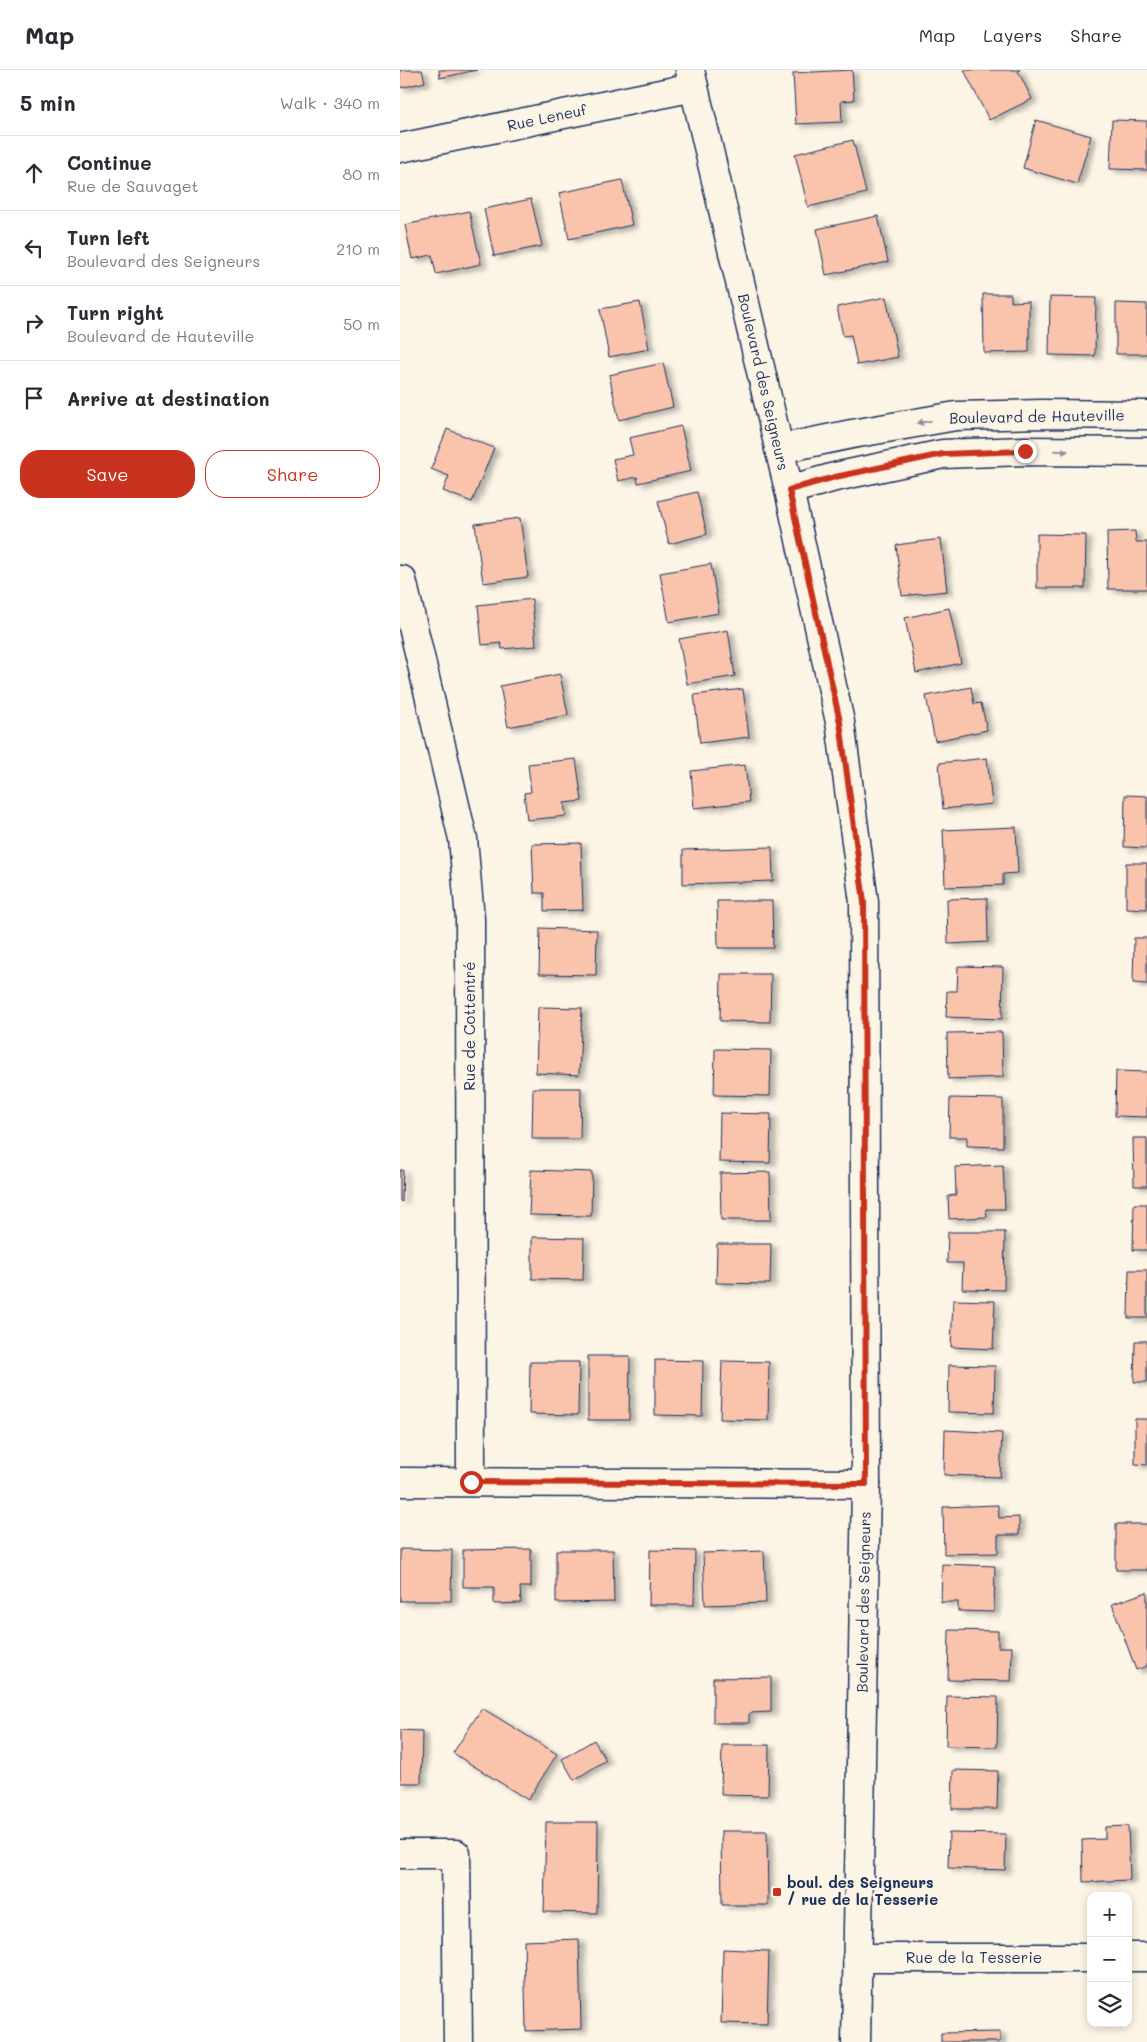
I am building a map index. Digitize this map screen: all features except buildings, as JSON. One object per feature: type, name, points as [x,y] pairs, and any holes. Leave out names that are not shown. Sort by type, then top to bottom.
[{"type":"street","name":"Rue Leneuf","points":[[400,148],[692,79]]},
{"type":"street","name":"Boulevard des Seigneurs","points":[[692,79],[789,490],[840,722],[864,902],[866,1484],[856,2042]]},
{"type":"street","name":"Boulevard de Hauteville","points":[[779,449],[956,416],[1042,414],[1147,415]]},
{"type":"street","points":[[789,490],[835,477],[943,454],[1025,451],[1147,452]]},
{"type":"street","name":"Rue de Cottentré","points":[[400,580],[402,580],[462,839],[470,919],[471,1482]]},
{"type":"street","points":[[400,1482],[866,1484]]},
{"type":"street","points":[[400,1854],[456,1854],[458,2042]]},
{"type":"street","name":"Rue de la Tesserie","points":[[857,1958],[1087,1958]]},
{"type":"street","points":[[1132,1958],[1147,1958]]},
{"type":"place","name":"boul. des Seigneurs / rue de la Tesserie","points":[[777,1892]]},
{"type":"route","points":[[471,1482],[866,1484],[864,902],[840,722],[789,490],[835,477],[943,454],[1025,451]]}]
